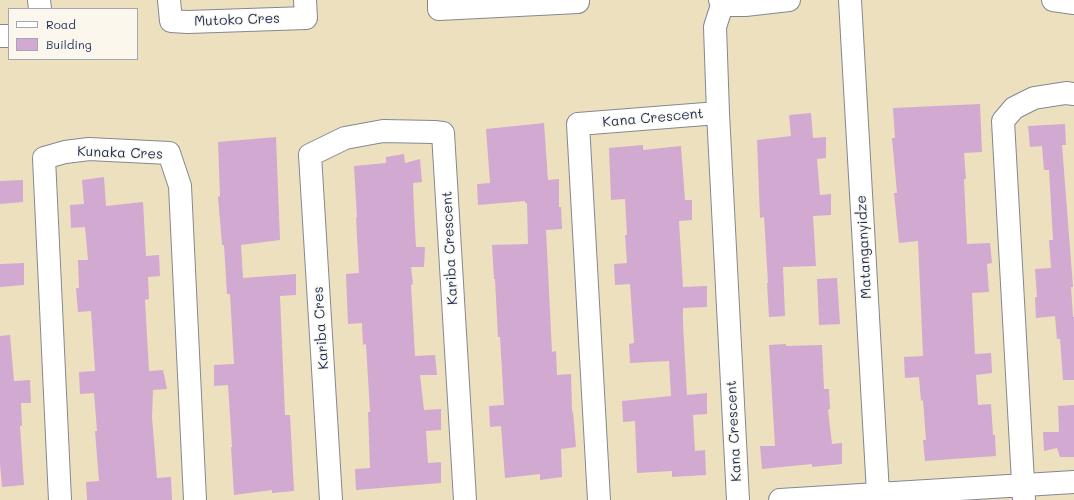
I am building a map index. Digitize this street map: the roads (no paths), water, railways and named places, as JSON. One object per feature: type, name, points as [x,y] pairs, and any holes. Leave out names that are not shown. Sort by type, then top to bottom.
[{"type":"street","name":"Mutoko Cres","points":[[169,0],[171,21],[188,22],[306,18],[305,0]]},
{"type":"street","points":[[439,0],[439,9],[578,2],[578,0]]},
{"type":"street","points":[[718,113],[715,27],[721,3],[745,5],[789,0]]},
{"type":"street","name":"Matanganyidze","points":[[850,0],[878,493]]},
{"type":"street","points":[[1053,0],[1074,3]]},
{"type":"street","points":[[1023,492],[1003,121],[1014,108],[1034,98],[1066,93],[1074,94]]},
{"type":"street","name":"Kana Crescent","points":[[599,500],[578,124],[718,113],[738,500]]},
{"type":"street","name":"Kariba Crescent","points":[[310,155],[345,138],[383,131],[443,133],[465,500]]},
{"type":"street","name":"Kunaka Cres","points":[[60,500],[44,158],[65,152],[89,149],[169,153],[180,186],[195,500]]},
{"type":"street","name":"Kariba Cres","points":[[310,155],[331,500]]},
{"type":"street","points":[[780,500],[878,493],[1023,492],[1074,482]]}]
